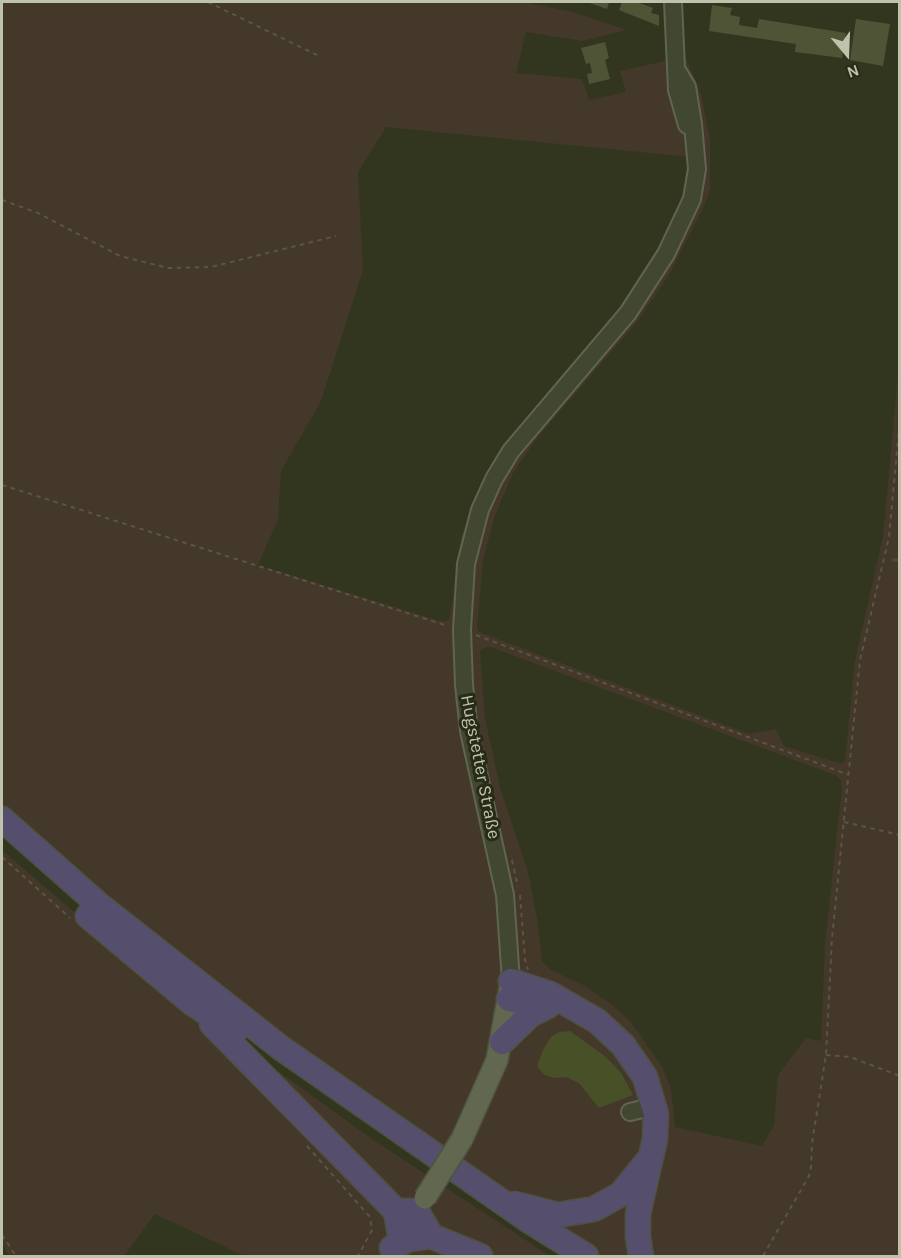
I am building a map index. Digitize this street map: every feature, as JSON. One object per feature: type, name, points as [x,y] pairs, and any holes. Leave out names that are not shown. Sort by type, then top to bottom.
[{"type":"highway","points":[[2,819],[98,904],[208,993],[332,1085],[586,1257]]},
{"type":"highway","points":[[2,841],[192,1003],[405,1152],[563,1257]]},
{"type":"highway","points":[[510,990],[548,1006],[575,1009]]},
{"type":"highway","points":[[510,990],[550,994],[597,1021],[623,1046],[645,1077],[655,1106],[655,1132],[637,1226],[641,1257]]},
{"type":"highway","points":[[192,1003],[245,1059],[415,1206],[431,1236]]},
{"type":"highway","points":[[502,1042],[530,1015],[548,1006]]},
{"type":"highway","points":[[499,1200],[558,1215],[594,1209],[621,1194],[641,1171],[651,1153]]},
{"type":"highway","points":[[393,1247],[415,1206]]},
{"type":"highway","points":[[393,1247],[409,1239],[431,1236],[480,1257]]},
{"type":"main road","name":"Hugstetter Straße","points":[[415,1206],[462,1139],[486,1090],[502,1042],[510,990]]},
{"type":"street","name":"Hugstetter Straße","points":[[510,990],[505,895],[469,730],[462,630],[463,589],[471,543],[494,479],[511,451],[536,418],[628,313],[666,254],[692,199],[696,184],[697,156],[692,134],[691,100],[687,87],[678,72],[673,42],[673,2]]},
{"type":"street","points":[[630,1112],[655,1106]]},
{"type":"path","points":[[208,2],[321,57]]},
{"type":"path","points":[[2,200],[38,213],[120,255],[168,268],[211,267],[336,236]]},
{"type":"path","points":[[763,1257],[809,1176],[826,1055],[832,938],[860,660],[889,537],[900,418]]},
{"type":"path","points":[[2,485],[462,630],[849,775]]},
{"type":"path","points":[[844,822],[900,835]]},
{"type":"path","points":[[2,856],[76,923]]},
{"type":"path","points":[[826,1055],[849,1057],[900,1076]]},
{"type":"path","points":[[301,1140],[370,1217],[372,1230],[358,1257]]},
{"type":"path","points":[[2,1235],[16,1257]]},
{"type":"shaded area","points":[[2,2],[525,2],[572,12],[627,30],[582,41],[526,32],[516,73],[582,79],[589,100],[626,92],[620,71],[679,58],[678,40],[685,41],[685,56],[701,93],[710,140],[710,190],[669,275],[637,322],[537,438],[513,473],[494,518],[483,560],[477,628],[479,632],[749,734],[776,729],[784,746],[842,764],[845,761],[855,661],[883,536],[899,364],[899,1256],[599,1256],[380,1114],[2,813]],"holes":[[[386,127],[691,157],[685,198],[649,264],[618,310],[501,449],[485,476],[472,503],[461,538],[450,618],[446,621],[258,565],[278,519],[281,471],[321,401],[363,270],[358,172]],[[488,646],[835,775],[841,780],[825,943],[821,1041],[806,1038],[778,1075],[774,1125],[762,1146],[675,1127],[671,1088],[663,1068],[630,1021],[611,1004],[583,985],[551,970],[542,961],[528,872],[500,788],[485,718],[480,651]]]},
{"type":"shaded area","points":[[2,850],[196,1017],[383,1204],[390,1227],[388,1242],[380,1256],[245,1256],[155,1214],[124,1256],[9,1256],[2,1244]]},
{"type":"shaded area","points":[[570,1031],[606,1057],[621,1073],[633,1095],[599,1108],[579,1083],[567,1077],[555,1078],[544,1075],[537,1066],[543,1050],[551,1037],[559,1032]]},
{"type":"shaded area","points":[[235,1040],[372,1139],[550,1256],[492,1256],[433,1230],[434,1211],[411,1197],[405,1205]]},
{"type":"shaded area","points":[[416,1245],[468,1256],[401,1256]]},
{"type":"building","points":[[587,2],[609,2],[607,9]]},
{"type":"building","points":[[622,2],[637,2],[653,8],[651,13],[659,15],[659,26],[619,10]]},
{"type":"building","points":[[712,5],[732,8],[730,15],[740,17],[739,25],[757,28],[759,19],[846,33],[842,58],[795,52],[796,44],[709,31]]},
{"type":"building","points":[[856,19],[890,24],[883,66],[850,60]]},
{"type":"building","points":[[605,42],[609,58],[605,60],[610,79],[589,84],[587,74],[592,73],[590,63],[586,64],[581,48]]},
{"type":"waterway","points":[[893,560],[900,560]]}]
